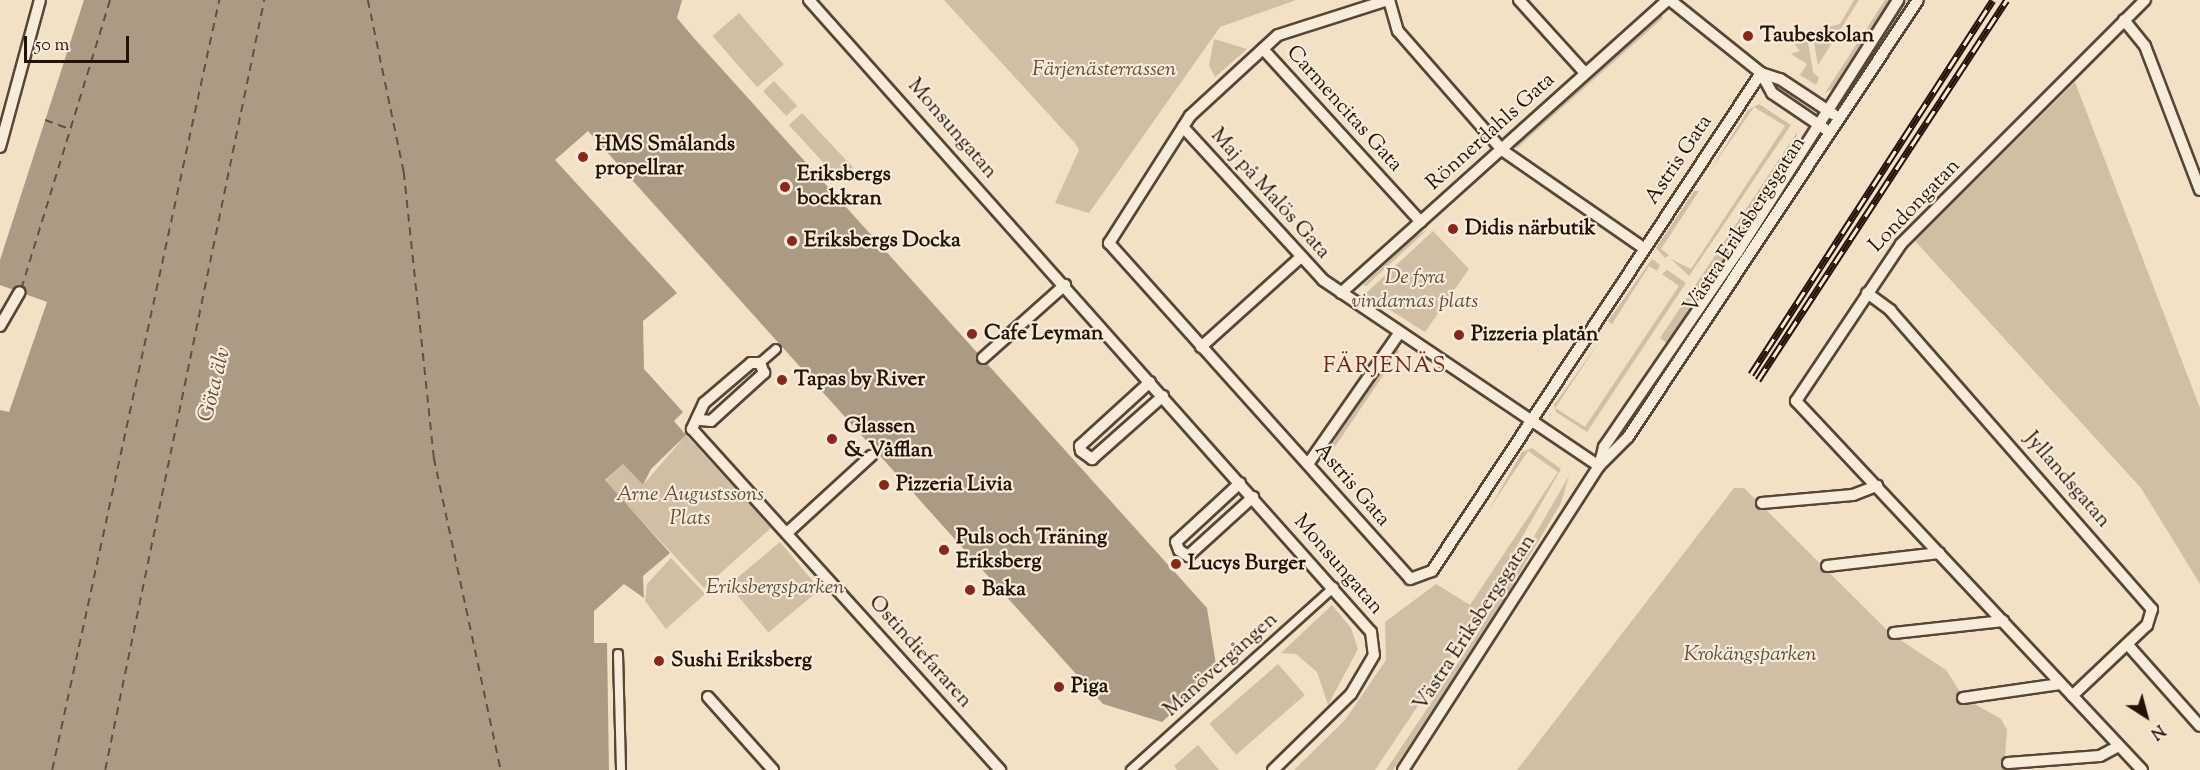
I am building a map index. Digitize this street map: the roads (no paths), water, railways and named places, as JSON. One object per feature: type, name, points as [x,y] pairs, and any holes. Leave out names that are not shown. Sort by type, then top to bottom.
[{"type":"street","points":[[0,147],[26,64],[31,16],[40,0]]},
{"type":"street","name":"Monsungatan","points":[[809,0],[1065,285],[1371,632],[1374,655],[1332,715],[1273,770]]},
{"type":"street","points":[[1388,0],[1398,31],[1502,150],[1642,248]]},
{"type":"street","name":"Astris Gata","points":[[1388,0],[1291,28],[1263,49],[1183,127],[1109,243],[1402,571],[1418,580],[1431,571],[1642,248],[1761,73]]},
{"type":"street","points":[[1519,0],[1585,73]]},
{"type":"street","points":[[1668,0],[1761,73],[1839,118]]},
{"type":"street","name":"Rönnerdahls Gata","points":[[1341,293],[1668,0]]},
{"type":"street","name":"Västra Eriksbergsgatan","points":[[1599,466],[1604,447],[1819,126],[1898,0]]},
{"type":"street","name":"Västra Eriksbergsgatan","points":[[1402,770],[1599,466],[1628,437],[1918,0]]},
{"type":"street","name":"Londongatan","points":[[2142,770],[1796,401],[1867,293],[1910,234],[2145,0]]},
{"type":"street","points":[[2124,20],[2145,46],[2200,190]]},
{"type":"street","name":"Carmencitas Gata","points":[[1263,49],[1421,222]]},
{"type":"street","points":[[1761,73],[1772,93],[1830,132]]},
{"type":"street","name":"Maj på Malös Gata","points":[[1183,127],[1301,257],[1341,293],[1398,335],[1599,466]]},
{"type":"street","points":[[1201,347],[1301,257]]},
{"type":"street","points":[[983,358],[1065,285]]},
{"type":"street","points":[[0,326],[20,292]]},
{"type":"street","name":"Jyllandsgatan","points":[[1867,293],[1897,318],[2148,603],[2152,619],[2128,645],[2072,696]]},
{"type":"street","points":[[1308,464],[1398,335]]},
{"type":"street","points":[[760,363],[764,373],[711,421],[701,420],[704,403],[751,363],[760,363],[776,349]]},
{"type":"street","points":[[1150,382],[1080,446],[1081,452],[1092,459],[1163,396]]},
{"type":"street","name":"Ostindiefararen","points":[[701,420],[692,429],[788,532],[1000,770]]},
{"type":"street","points":[[788,532],[871,456]]},
{"type":"street","points":[[1240,483],[1176,542],[1184,555],[1253,497]]},
{"type":"street","points":[[1762,503],[1853,495],[1877,486]]},
{"type":"street","points":[[1827,566],[1939,553]]},
{"type":"street","name":"Manövergången","points":[[1131,770],[1334,588]]},
{"type":"street","points":[[1894,633],[2003,621]]},
{"type":"street","points":[[2128,645],[2200,726]]},
{"type":"street","points":[[618,654],[621,770]]},
{"type":"street","points":[[1963,698],[2060,684]]},
{"type":"street","points":[[708,697],[773,770]]},
{"type":"street","points":[[2008,763],[2100,756],[2119,746]]},
{"type":"water","name":"Göta älv","points":[[84,0],[682,0],[677,18],[693,37],[1207,608],[1217,671],[1162,722],[1103,704],[588,131],[555,160],[677,293],[643,321],[644,369],[683,412],[674,421],[686,435],[651,469],[643,485],[623,464],[605,480],[670,553],[643,576],[644,598],[624,584],[594,611],[594,643],[607,643],[609,770],[0,770],[0,410],[9,412],[47,302],[0,285],[0,260]]},
{"type":"railway","points":[[1751,374],[1993,0]]},
{"type":"railway","points":[[1758,380],[2007,0]]},
{"type":"place","name":"Taubeskolan","points":[[1748,36]]},
{"type":"place","name":"HMS Smålands propellrar","points":[[583,157]]},
{"type":"place","name":"Eriksbergs bockkran","points":[[785,187]]},
{"type":"place","name":"Didis närbutik","points":[[1453,229]]},
{"type":"place","name":"Eriksbergs Docka","points":[[792,241]]},
{"type":"place","name":"Cafe Leyman","points":[[972,334]]},
{"type":"place","name":"Pizzeria platån","points":[[1459,335]]},
{"type":"place","name":"Tapas by River","points":[[782,380]]},
{"type":"place","name":"Glassen & Våfflan","points":[[832,439]]},
{"type":"place","name":"Pizzeria Livia","points":[[884,485]]},
{"type":"place","name":"Puls och Träning Eriksberg","points":[[944,550]]},
{"type":"place","name":"Lucys Burger","points":[[1176,564]]},
{"type":"place","name":"Baka","points":[[970,590]]},
{"type":"place","name":"Sushi Eriksberg","points":[[659,661]]},
{"type":"place","name":"Piga","points":[[1059,687]]},
{"type":"district","name":"FÄRJENÄS","points":[[1385,368]]},
{"type":"park label","name":"Färjenästerrassen","points":[[1104,70]]},
{"type":"park label","name":"De fyra vindarnas plats","points":[[1415,290]]},
{"type":"park label","name":"Arne Augustssons Plats","points":[[690,507]]},
{"type":"park label","name":"Eriksbergsparken","points":[[775,588]]},
{"type":"park label","name":"Krokängsparken","points":[[1750,655]]}]
